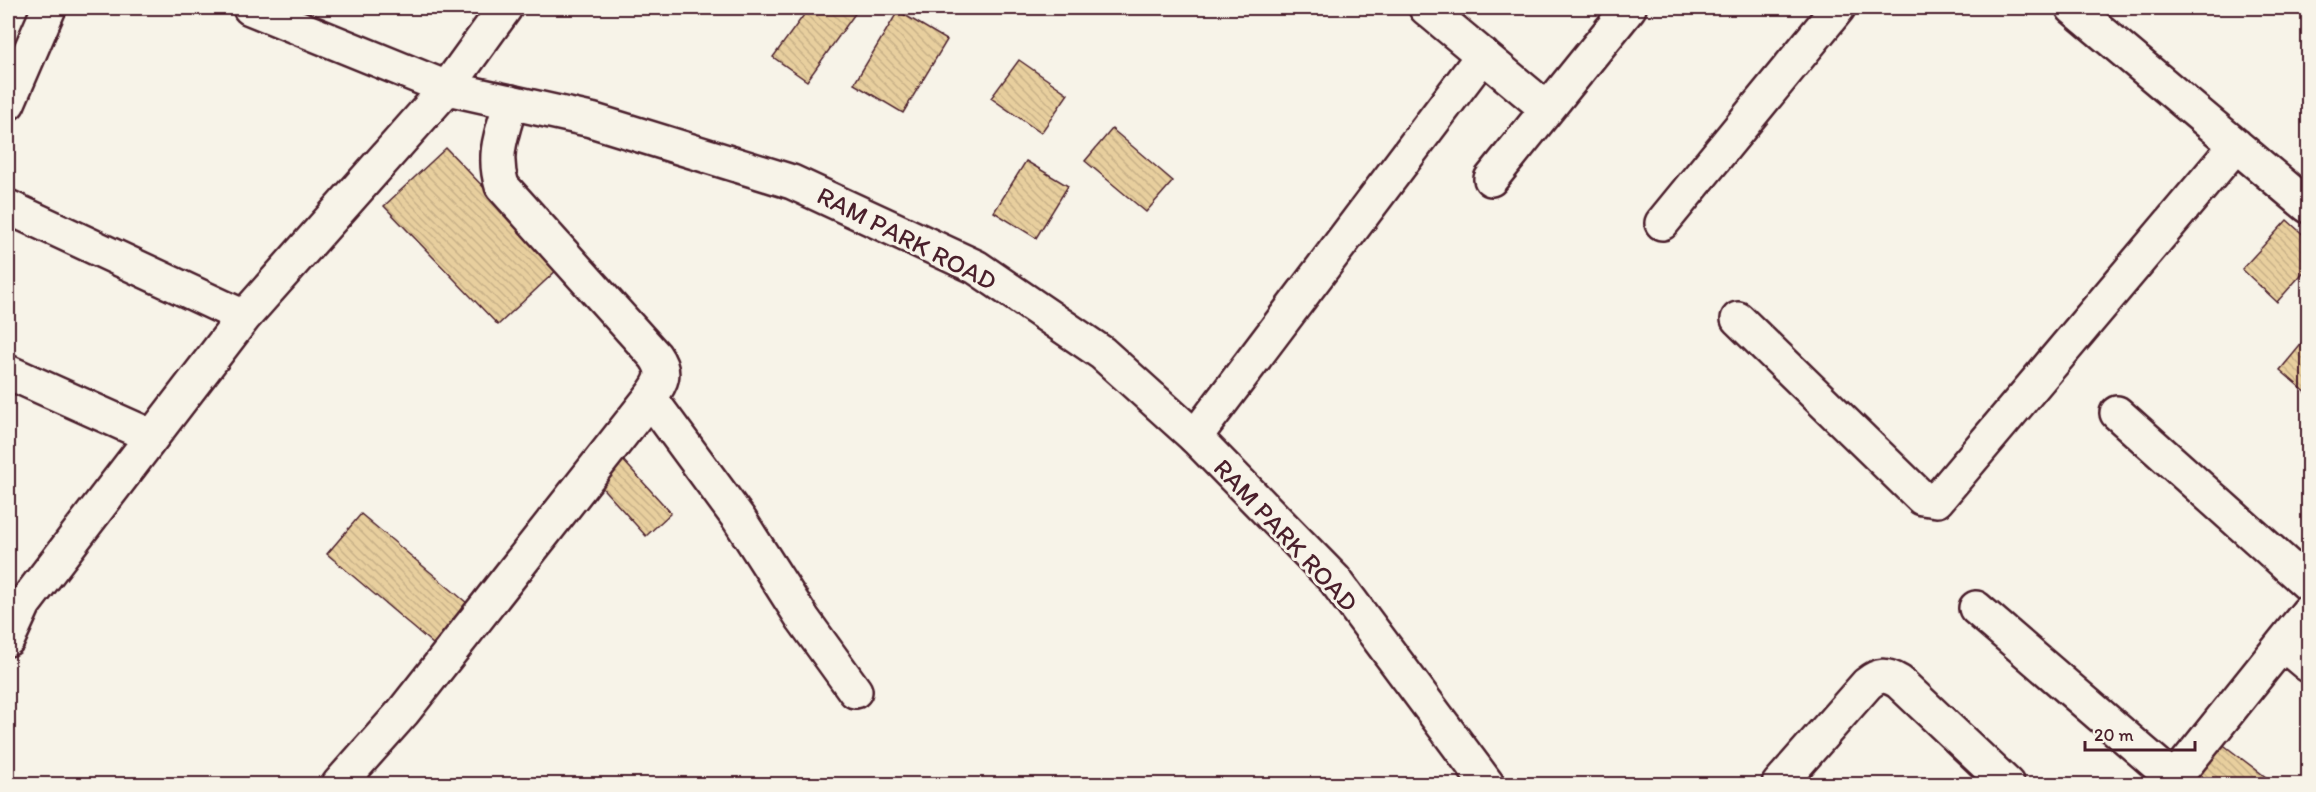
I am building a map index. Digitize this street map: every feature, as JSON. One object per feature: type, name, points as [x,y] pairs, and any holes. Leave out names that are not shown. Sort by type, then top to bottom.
[{"type":"street","points":[[8,103],[49,8]]},
{"type":"street","name":"RAM PARK ROAD","points":[[250,8],[447,88],[591,120],[792,182],[976,267],[1102,353],[1195,437],[1335,580],[1487,784]]},
{"type":"street","points":[[8,639],[24,604],[244,317],[447,88],[505,8]]},
{"type":"street","points":[[1426,8],[1547,109]]},
{"type":"street","points":[[1491,179],[1629,8]]},
{"type":"street","points":[[1662,224],[1838,8]]},
{"type":"street","points":[[2073,8],[2308,206]]},
{"type":"street","points":[[1195,437],[1483,55]]},
{"type":"street","points":[[339,784],[403,712],[650,398],[664,376],[659,361],[502,186],[496,166],[498,147],[511,102]]},
{"type":"street","points":[[1738,319],[1922,498],[1937,500],[2236,146]]},
{"type":"street","points":[[8,207],[244,317]]},
{"type":"street","points":[[8,372],[151,436]]},
{"type":"street","points":[[650,398],[739,519],[803,619],[855,691]]},
{"type":"street","points":[[2117,413],[2308,584]]},
{"type":"street","points":[[1976,608],[2172,782],[2308,612]]},
{"type":"street","points":[[2283,644],[2308,665]]},
{"type":"street","points":[[1779,784],[1867,684],[1876,676],[1888,675],[1899,682],[2007,784]]},
{"type":"building","points":[[809,8],[859,8],[807,81],[773,57]]},
{"type":"building","points":[[898,11],[947,40],[903,113],[854,84]]},
{"type":"building","points":[[1019,60],[1068,94],[1041,133],[991,98]]},
{"type":"building","points":[[1112,129],[1173,181],[1146,212],[1085,161]]},
{"type":"building","points":[[446,148],[560,267],[498,325],[384,206]]},
{"type":"building","points":[[1026,161],[1068,186],[1036,238],[994,212]]},
{"type":"building","points":[[2287,220],[2308,239],[2308,267],[2277,302],[2242,269]]},
{"type":"building","points":[[2308,336],[2308,394],[2280,370]]},
{"type":"building","points":[[622,459],[671,513],[646,536],[597,482]]},
{"type":"building","points":[[361,514],[467,603],[433,644],[327,554]]},
{"type":"building","points":[[2217,740],[2275,784],[2197,784],[2189,778]]}]
